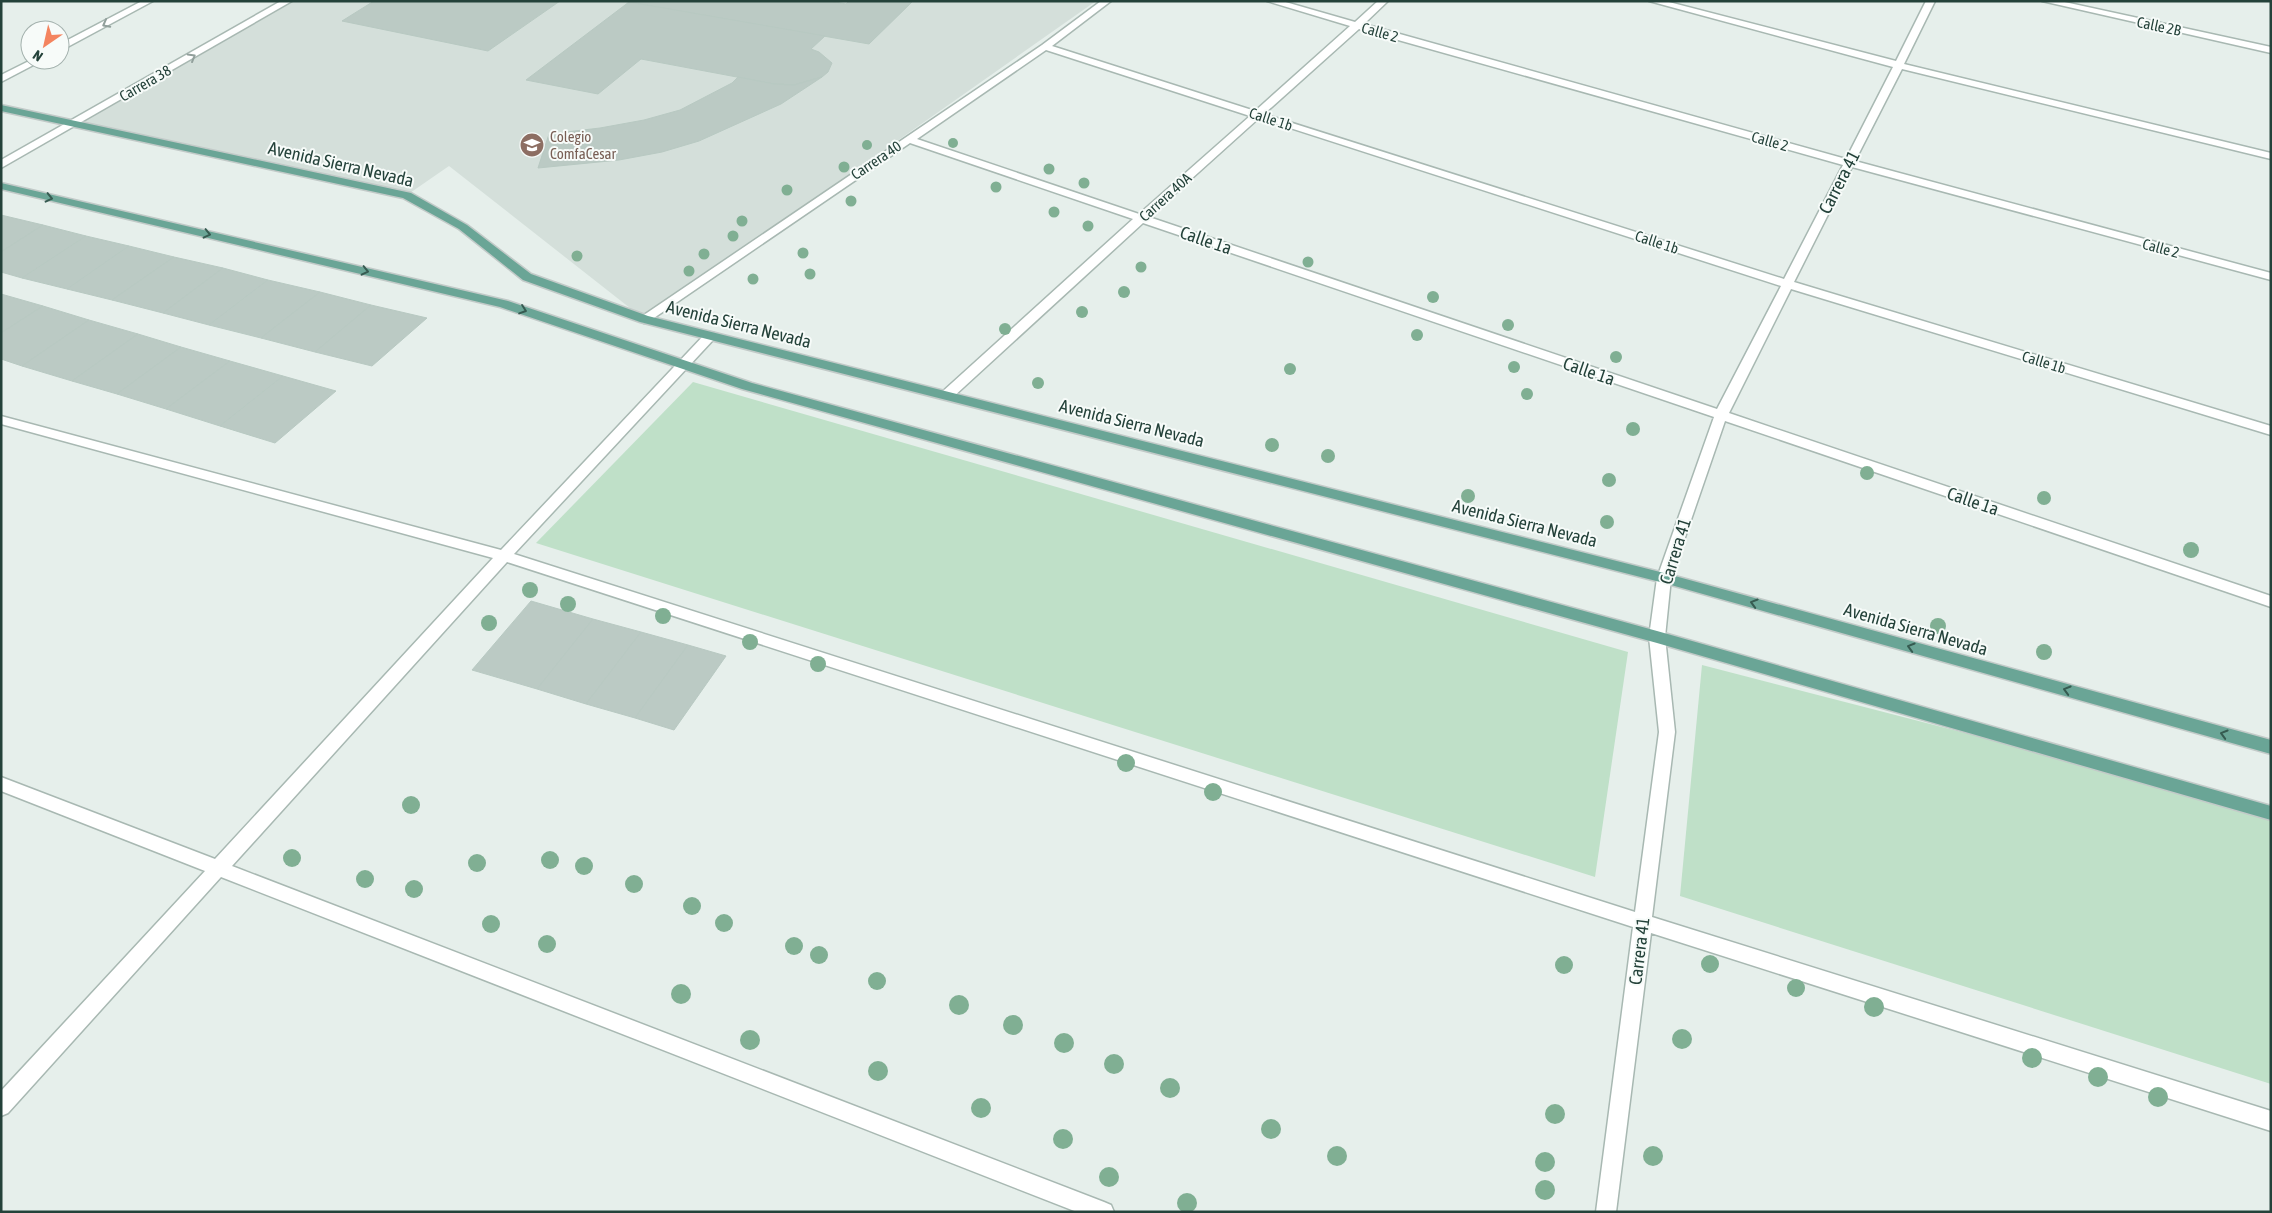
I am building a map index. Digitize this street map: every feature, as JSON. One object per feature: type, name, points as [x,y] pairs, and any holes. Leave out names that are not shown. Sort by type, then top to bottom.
[{"type":"main road","name":"Avenida Sierra Nevada","points":[[1,108],[407,196],[463,227],[528,277],[644,319],[1664,578],[2271,747]]},
{"type":"main road","points":[[1,186],[504,304],[757,388],[1656,637],[2271,813]]},
{"type":"street","points":[[70,43],[150,1]]},
{"type":"street","name":"Carrera 38","points":[[1,165],[288,1]]},
{"type":"street","name":"Carrera 40","points":[[644,319],[1045,47],[1107,1]]},
{"type":"street","name":"Calle 2","points":[[1271,1],[1849,163],[2271,277]]},
{"type":"street","name":"Carrera 40A","points":[[947,396],[1141,218],[1384,1]]},
{"type":"street","points":[[1653,1],[1898,65],[2271,156]]},
{"type":"street","name":"Carrera 41","points":[[1606,1212],[1667,732],[1656,637],[1664,578],[1721,416],[1931,1]]},
{"type":"street","name":"Calle 2B","points":[[2046,1],[2271,50]]},
{"type":"street","name":"Calle 1b","points":[[1045,47],[1788,284],[2271,431]]},
{"type":"street","points":[[1,79],[20,69]]},
{"type":"street","name":"Calle 1a","points":[[908,139],[2271,602]]},
{"type":"street","points":[[1,1106],[504,556],[710,336]]},
{"type":"street","points":[[1,420],[504,556],[1642,922],[2271,1121]]},
{"type":"street","points":[[1,784],[1104,1212]]},
{"type":"shaded area","name":"Colegio ComfaCesar","points":[[288,1],[1096,1],[644,319],[449,166],[407,195],[73,124]]},
{"type":"green space","points":[[693,382],[1628,652],[1595,877],[536,543]]},
{"type":"green space","points":[[1702,665],[2271,812],[2271,1084],[1680,896]]},
{"type":"building","points":[[374,1],[560,1],[488,51],[342,21]]},
{"type":"building","points":[[623,1],[830,1],[846,4],[849,1],[913,1],[869,44]]},
{"type":"building","points":[[629,2],[825,36],[811,49],[819,52],[832,63],[828,72],[822,77],[794,85],[774,84],[641,59],[598,94],[526,80]]},
{"type":"building","points":[[738,77],[774,84],[794,85],[822,77],[781,104],[699,141],[662,152],[619,160],[538,168],[549,134],[644,120],[680,110],[732,83]]},
{"type":"building","points":[[1,215],[43,225],[1,252]]},
{"type":"building","points":[[43,225],[86,236],[22,278],[1,272],[1,252]]},
{"type":"building","points":[[86,236],[129,246],[67,289],[22,278]]},
{"type":"building","points":[[129,246],[174,257],[112,300],[67,289]]},
{"type":"building","points":[[174,257],[223,268],[163,313],[112,300]]},
{"type":"building","points":[[223,268],[268,280],[209,325],[163,313]]},
{"type":"building","points":[[268,280],[320,292],[261,338],[209,325]]},
{"type":"building","points":[[320,292],[371,305],[315,352],[261,338]]},
{"type":"building","points":[[1,294],[43,306],[1,333]]},
{"type":"building","points":[[371,305],[427,318],[372,366],[315,352]]},
{"type":"building","points":[[43,306],[89,320],[22,366],[1,359],[1,333]]},
{"type":"building","points":[[89,320],[138,334],[72,381],[22,366]]},
{"type":"building","points":[[138,334],[181,347],[117,394],[72,381]]},
{"type":"building","points":[[181,347],[230,361],[166,409],[117,394]]},
{"type":"building","points":[[230,361],[283,376],[220,426],[166,409]]},
{"type":"building","points":[[283,376],[336,391],[275,443],[220,426]]},
{"type":"building","points":[[531,601],[593,619],[537,689],[472,670]]},
{"type":"building","points":[[593,619],[641,632],[586,704],[537,689]]},
{"type":"building","points":[[641,632],[688,645],[635,718],[586,704]]},
{"type":"building","points":[[688,645],[726,656],[674,730],[635,718]]},
{"type":"place","name":"Colegio ComfaCesar","points":[[532,145]]}]
